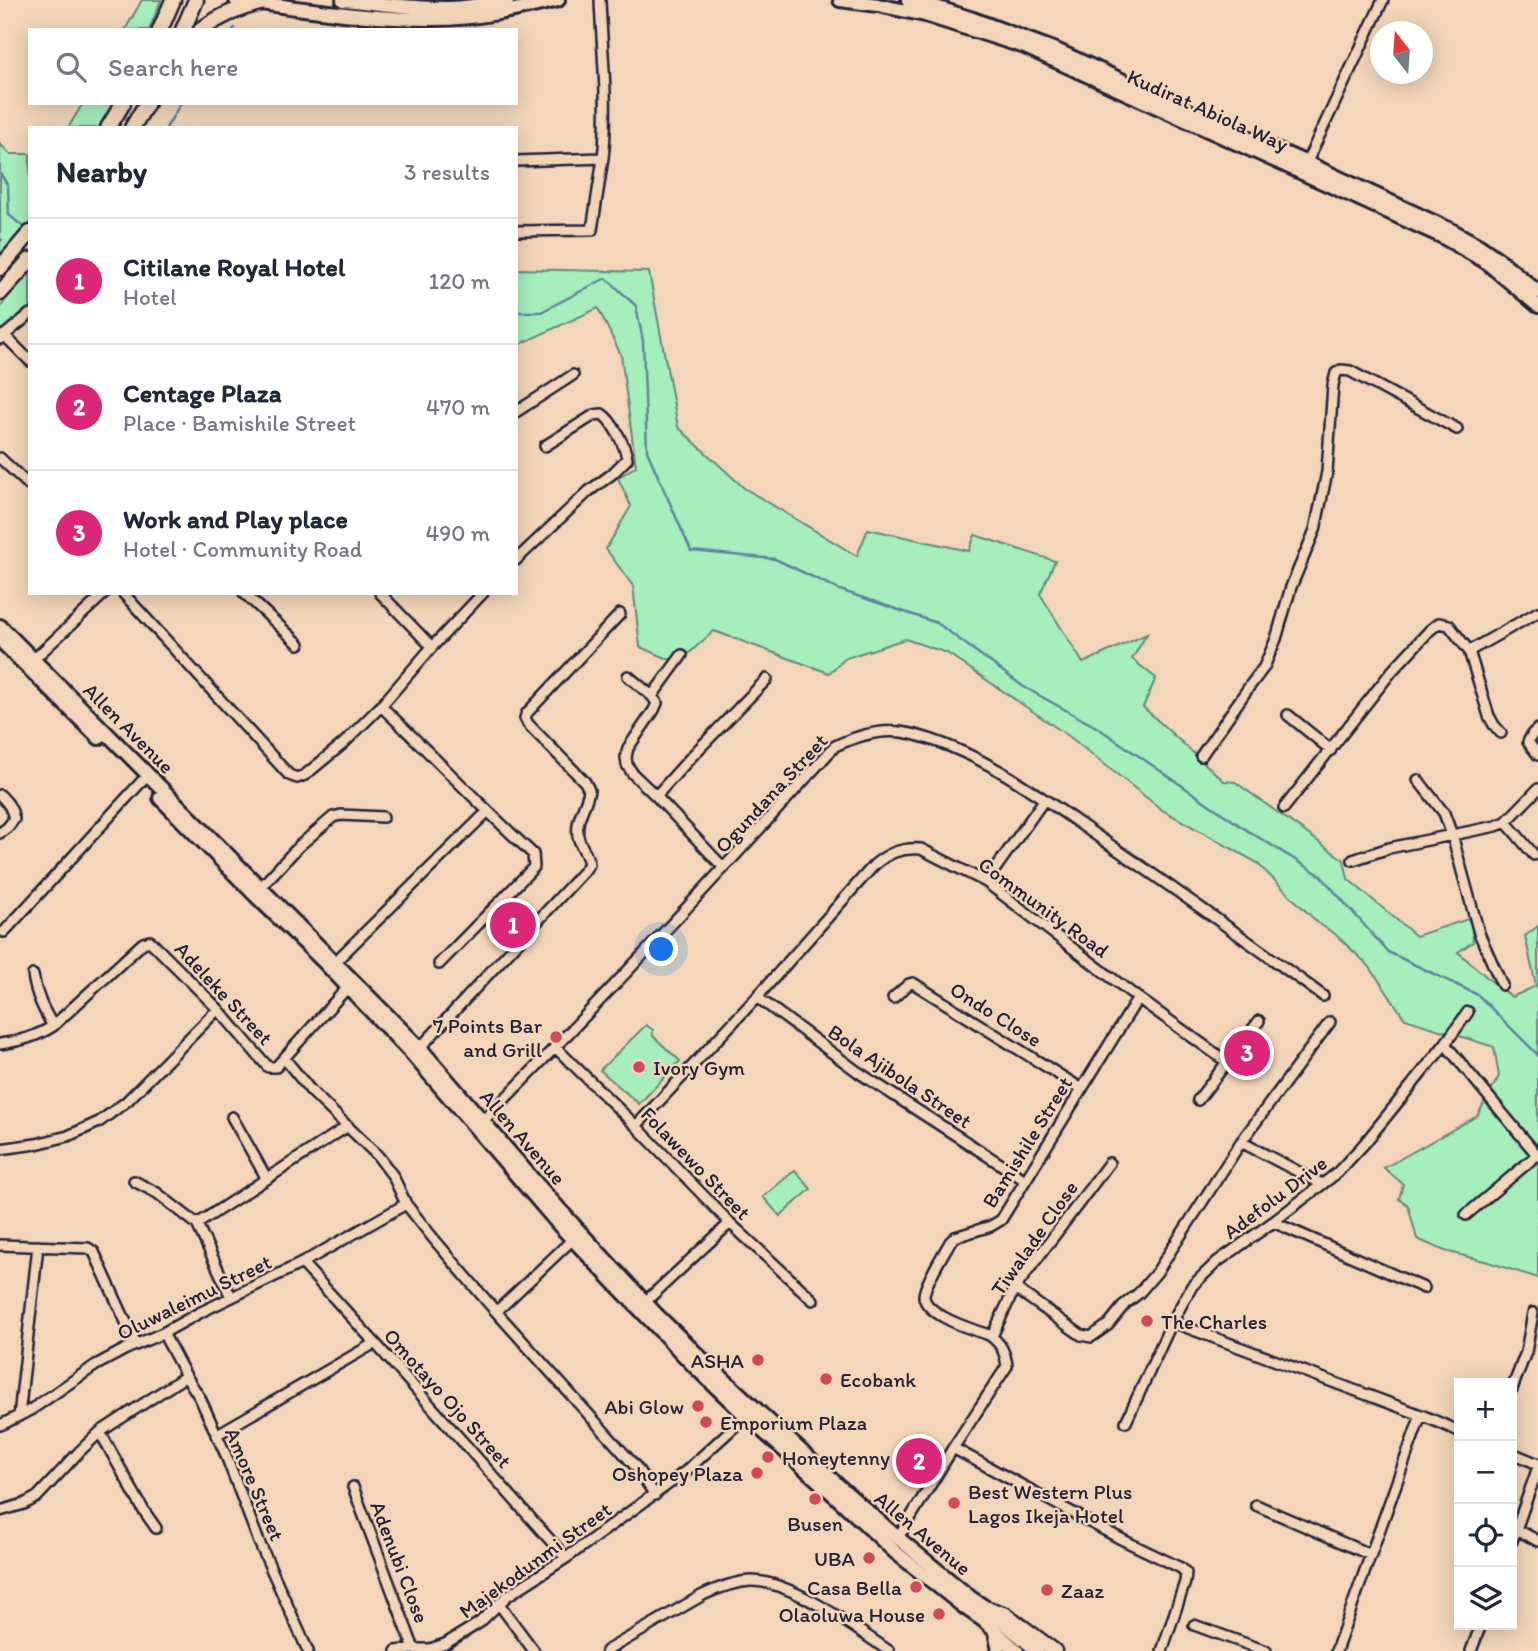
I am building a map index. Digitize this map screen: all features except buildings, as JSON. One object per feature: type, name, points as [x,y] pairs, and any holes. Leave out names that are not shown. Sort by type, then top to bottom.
[{"type":"main road","points":[[161,28],[173,0]]},
{"type":"main road","points":[[184,28],[196,0]]},
{"type":"main road","points":[[236,0],[361,15],[437,19],[487,14],[558,0]]},
{"type":"main road","points":[[343,0],[419,8],[448,8],[480,6],[508,0]]},
{"type":"main road","name":"Kudirat Abiola Way","points":[[840,0],[925,15],[1025,47],[1453,231],[1478,244],[1538,292]]},
{"type":"main road","name":"Kudirat Abiola Way","points":[[908,0],[973,19],[1056,50],[1204,118],[1470,252],[1538,306]]},
{"type":"main road","points":[[204,28],[243,7],[260,3]]},
{"type":"main road","points":[[109,126],[122,105]]},
{"type":"main road","points":[[133,126],[146,105]]},
{"type":"main road","points":[[0,267],[28,235]]},
{"type":"main road","points":[[0,293],[28,262]]},
{"type":"main road","name":"Allen Avenue","points":[[0,626],[421,1048],[580,1232],[701,1359],[840,1488],[1037,1651]]},
{"type":"main road","name":"Allen Avenue","points":[[0,640],[348,987],[412,1054],[573,1239],[696,1368],[895,1552],[983,1620],[1017,1651]]},
{"type":"main road","points":[[988,1609],[1006,1615],[1054,1651]]},
{"type":"main road","points":[[995,1632],[999,1651]]},
{"type":"street","points":[[518,231],[592,230],[606,135],[600,0]]},
{"type":"street","points":[[1304,168],[1383,0]]},
{"type":"street","points":[[518,161],[603,158]]},
{"type":"street","points":[[28,316],[2,337],[28,359]]},
{"type":"street","points":[[1201,756],[1264,667],[1276,639],[1291,587],[1315,530],[1327,472],[1336,373],[1341,370],[1350,371],[1457,429]]},
{"type":"street","points":[[518,411],[573,375]]},
{"type":"street","points":[[518,558],[589,491],[628,459],[607,417],[602,414],[594,415],[545,446]]},
{"type":"street","points":[[0,458],[28,484]]},
{"type":"street","points":[[33,660],[103,595]]},
{"type":"street","points":[[125,595],[289,775],[297,778],[305,775],[344,743],[481,595]]},
{"type":"street","points":[[246,595],[299,644]]},
{"type":"street","points":[[382,595],[432,647]]},
{"type":"street","points":[[1469,650],[1538,612]]},
{"type":"street","points":[[421,1048],[589,864],[577,832],[589,790],[585,782],[525,718],[620,614]]},
{"type":"street","points":[[1284,808],[1392,671],[1439,623],[1448,625],[1469,650],[1489,716],[1501,733]]},
{"type":"street","points":[[653,696],[682,655]]},
{"type":"street","points":[[628,676],[653,696],[657,703],[628,748],[626,765],[724,868]]},
{"type":"street","points":[[656,796],[692,755],[767,679]]},
{"type":"street","points":[[381,706],[533,854],[534,867],[439,964]]},
{"type":"street","points":[[1288,715],[1331,750]]},
{"type":"street","points":[[1538,729],[1528,741],[1538,755]]},
{"type":"street","name":"Ogundana Street","points":[[483,1121],[556,1048],[835,746],[855,737],[881,732],[909,733],[943,743],[987,763],[1223,923],[1322,996]]},
{"type":"street","points":[[1418,780],[1444,813],[1479,933],[1502,985]]},
{"type":"street","points":[[4,932],[142,781]]},
{"type":"street","points":[[1353,860],[1389,848],[1496,826],[1506,822],[1538,789]]},
{"type":"street","points":[[0,795],[10,805],[14,819],[0,833]]},
{"type":"street","points":[[986,882],[1044,800]]},
{"type":"street","points":[[336,961],[487,812]]},
{"type":"street","points":[[261,887],[299,846],[333,817],[383,817]]},
{"type":"street","points":[[1506,822],[1534,855]]},
{"type":"street","name":"Community Road","points":[[636,1126],[757,998],[874,865],[884,856],[910,848],[921,849],[986,882],[1227,1062]]},
{"type":"street","name":"Adeleke Street","points":[[53,1026],[144,943],[150,941],[218,1009],[268,1067],[276,1067],[284,1058],[311,1091],[377,1156],[393,1176],[405,1204],[627,1457],[655,1495]]},
{"type":"street","points":[[0,1044],[39,1035],[53,1026],[40,1003],[33,975]]},
{"type":"street","name":"Ondo Close","points":[[893,998],[913,983],[1082,1089]]},
{"type":"street","points":[[284,1058],[348,987]]},
{"type":"street","name":"Bola Ajibola Street","points":[[757,998],[858,1072],[1025,1180]]},
{"type":"street","name":"Bamishile Street","points":[[992,1336],[961,1326],[928,1307],[924,1297],[927,1286],[954,1237],[991,1227],[1001,1220],[1138,998]]},
{"type":"street","points":[[0,1149],[68,1136],[99,1122],[127,1101],[218,1009]]},
{"type":"street","name":"Adefolu Drive","points":[[1126,1422],[1172,1322],[1192,1286],[1217,1262],[1337,1173],[1364,1144],[1468,1012]]},
{"type":"street","points":[[1198,1100],[1259,1021]]},
{"type":"street","points":[[1015,1288],[1081,1335],[1091,1337],[1108,1325],[1157,1272],[1241,1142],[1330,1022]]},
{"type":"street","points":[[1445,1044],[1538,1156],[1466,1215]]},
{"type":"street","name":"Folawewo Street","points":[[556,1048],[730,1223],[813,1300]]},
{"type":"street","points":[[232,1117],[267,1179]]},
{"type":"street","points":[[197,1224],[348,1126]]},
{"type":"street","points":[[1241,1142],[1322,1184]]},
{"type":"street","name":"Tiwalade Close","points":[[992,1336],[1015,1288],[1109,1163]]},
{"type":"street","points":[[134,1181],[158,1193],[197,1224],[231,1297]]},
{"type":"street","name":"Oluwaleimu Street","points":[[0,1425],[19,1416],[96,1365],[302,1263],[405,1204]]},
{"type":"street","points":[[1273,1222],[1424,1287]]},
{"type":"street","points":[[646,1301],[730,1223]]},
{"type":"street","points":[[497,1311],[573,1239]]},
{"type":"street","points":[[0,1245],[91,1250],[136,1344]]},
{"type":"street","points":[[19,1416],[38,1246]]},
{"type":"street","name":"Omotayo Ojo Street","points":[[302,1263],[566,1558]]},
{"type":"street","points":[[1516,1378],[1525,1352],[1533,1313]]},
{"type":"street","points":[[1172,1322],[1454,1429]]},
{"type":"street","name":"Amore Street","points":[[163,1333],[200,1398],[225,1453],[259,1542],[308,1651]]},
{"type":"street","points":[[898,1538],[1007,1366],[1006,1357],[992,1336]]},
{"type":"street","points":[[216,1435],[376,1343]]},
{"type":"street","points":[[0,1511],[37,1497],[100,1433],[186,1376]]},
{"type":"street","points":[[1336,1651],[1421,1415]]},
{"type":"street","name":"Majekodunmi Street","points":[[396,1651],[430,1649],[445,1644],[479,1623],[507,1596],[566,1558],[685,1472],[746,1416]]},
{"type":"street","points":[[100,1433],[156,1528]]},
{"type":"street","points":[[953,1448],[1123,1540],[1181,1568],[1186,1573],[1185,1582],[1162,1651]]},
{"type":"street","points":[[1517,1456],[1538,1466],[1517,1526]]},
{"type":"street","name":"Adenubi Close","points":[[353,1487],[414,1649]]},
{"type":"street","points":[[1255,1505],[1371,1555]]},
{"type":"street","points":[[1517,1530],[1538,1541]]},
{"type":"street","points":[[606,1651],[703,1595],[719,1588],[750,1581],[782,1588],[812,1601],[889,1651]]},
{"type":"street","points":[[499,1604],[534,1651]]},
{"type":"street","points":[[1194,1625],[1266,1651]]},
{"type":"street","points":[[1471,1651],[1478,1630]]},
{"type":"green space","points":[[142,0],[161,0],[150,28],[126,28]]},
{"type":"green space","points":[[82,105],[117,105],[107,126],[69,126]]},
{"type":"green space","points":[[0,144],[10,154],[28,154],[28,228],[0,261]]},
{"type":"green space","points":[[518,269],[649,272],[678,427],[744,488],[857,556],[868,529],[969,551],[975,535],[1055,561],[1040,594],[1083,663],[1147,634],[1132,659],[1156,678],[1143,707],[1224,781],[1235,782],[1344,860],[1348,879],[1416,936],[1471,918],[1473,942],[1458,952],[1512,997],[1536,986],[1525,936],[1538,926],[1538,1278],[1445,1251],[1417,1239],[1408,1205],[1399,1199],[1403,1184],[1384,1168],[1477,1116],[1499,1076],[1494,1047],[1405,1019],[1369,966],[1335,934],[1318,923],[1256,862],[1162,810],[1070,737],[947,653],[905,639],[846,658],[829,673],[714,631],[678,663],[640,647],[633,586],[606,549],[631,506],[618,478],[636,466],[621,355],[598,308],[518,345]]},
{"type":"green space","points":[[28,271],[28,313],[0,336],[0,309],[11,290]]},
{"type":"green space","name":"Ivory Gym","points":[[646,1025],[653,1030],[653,1036],[680,1061],[639,1104],[600,1070]]},
{"type":"green space","points":[[795,1170],[811,1189],[780,1216],[763,1197]]},
{"type":"waterway","points":[[167,126],[180,105]]},
{"type":"waterway","points":[[0,173],[8,186],[9,215],[26,229]]},
{"type":"waterway","points":[[518,312],[541,312],[606,278],[636,306],[643,341],[647,451],[691,551],[775,559],[840,590],[937,623],[1024,687],[1098,728],[1248,831],[1320,875],[1388,952],[1478,995],[1538,1055]]},
{"type":"place","name":"Citilane Royal Hotel","points":[[513,925]]},
{"type":"place","name":"7 Points Bar and Grill","points":[[556,1037]]},
{"type":"place","name":"Work and Play place","points":[[1247,1053]]},
{"type":"place","name":"Ivory Gym","points":[[639,1067]]},
{"type":"place","name":"The Charles","points":[[1147,1321]]},
{"type":"place","name":"ASHA","points":[[758,1360]]},
{"type":"place","name":"Ecobank","points":[[826,1379]]},
{"type":"place","name":"Abi Glow","points":[[698,1406]]},
{"type":"place","name":"Emporium Plaza","points":[[706,1422]]},
{"type":"place","name":"Honeytenny","points":[[768,1457]]},
{"type":"place","name":"Centage Plaza","points":[[919,1461]]},
{"type":"place","name":"Oshopey Plaza","points":[[757,1473]]},
{"type":"place","name":"Busen","points":[[815,1499]]},
{"type":"place","name":"Best Western Plus Lagos Ikeja Hotel","points":[[954,1503]]},
{"type":"place","name":"UBA","points":[[869,1558]]},
{"type":"place","name":"Casa Bella","points":[[916,1587]]},
{"type":"place","name":"Zaaz","points":[[1047,1590]]},
{"type":"place","name":"Olaoluwa House","points":[[939,1614]]}]
